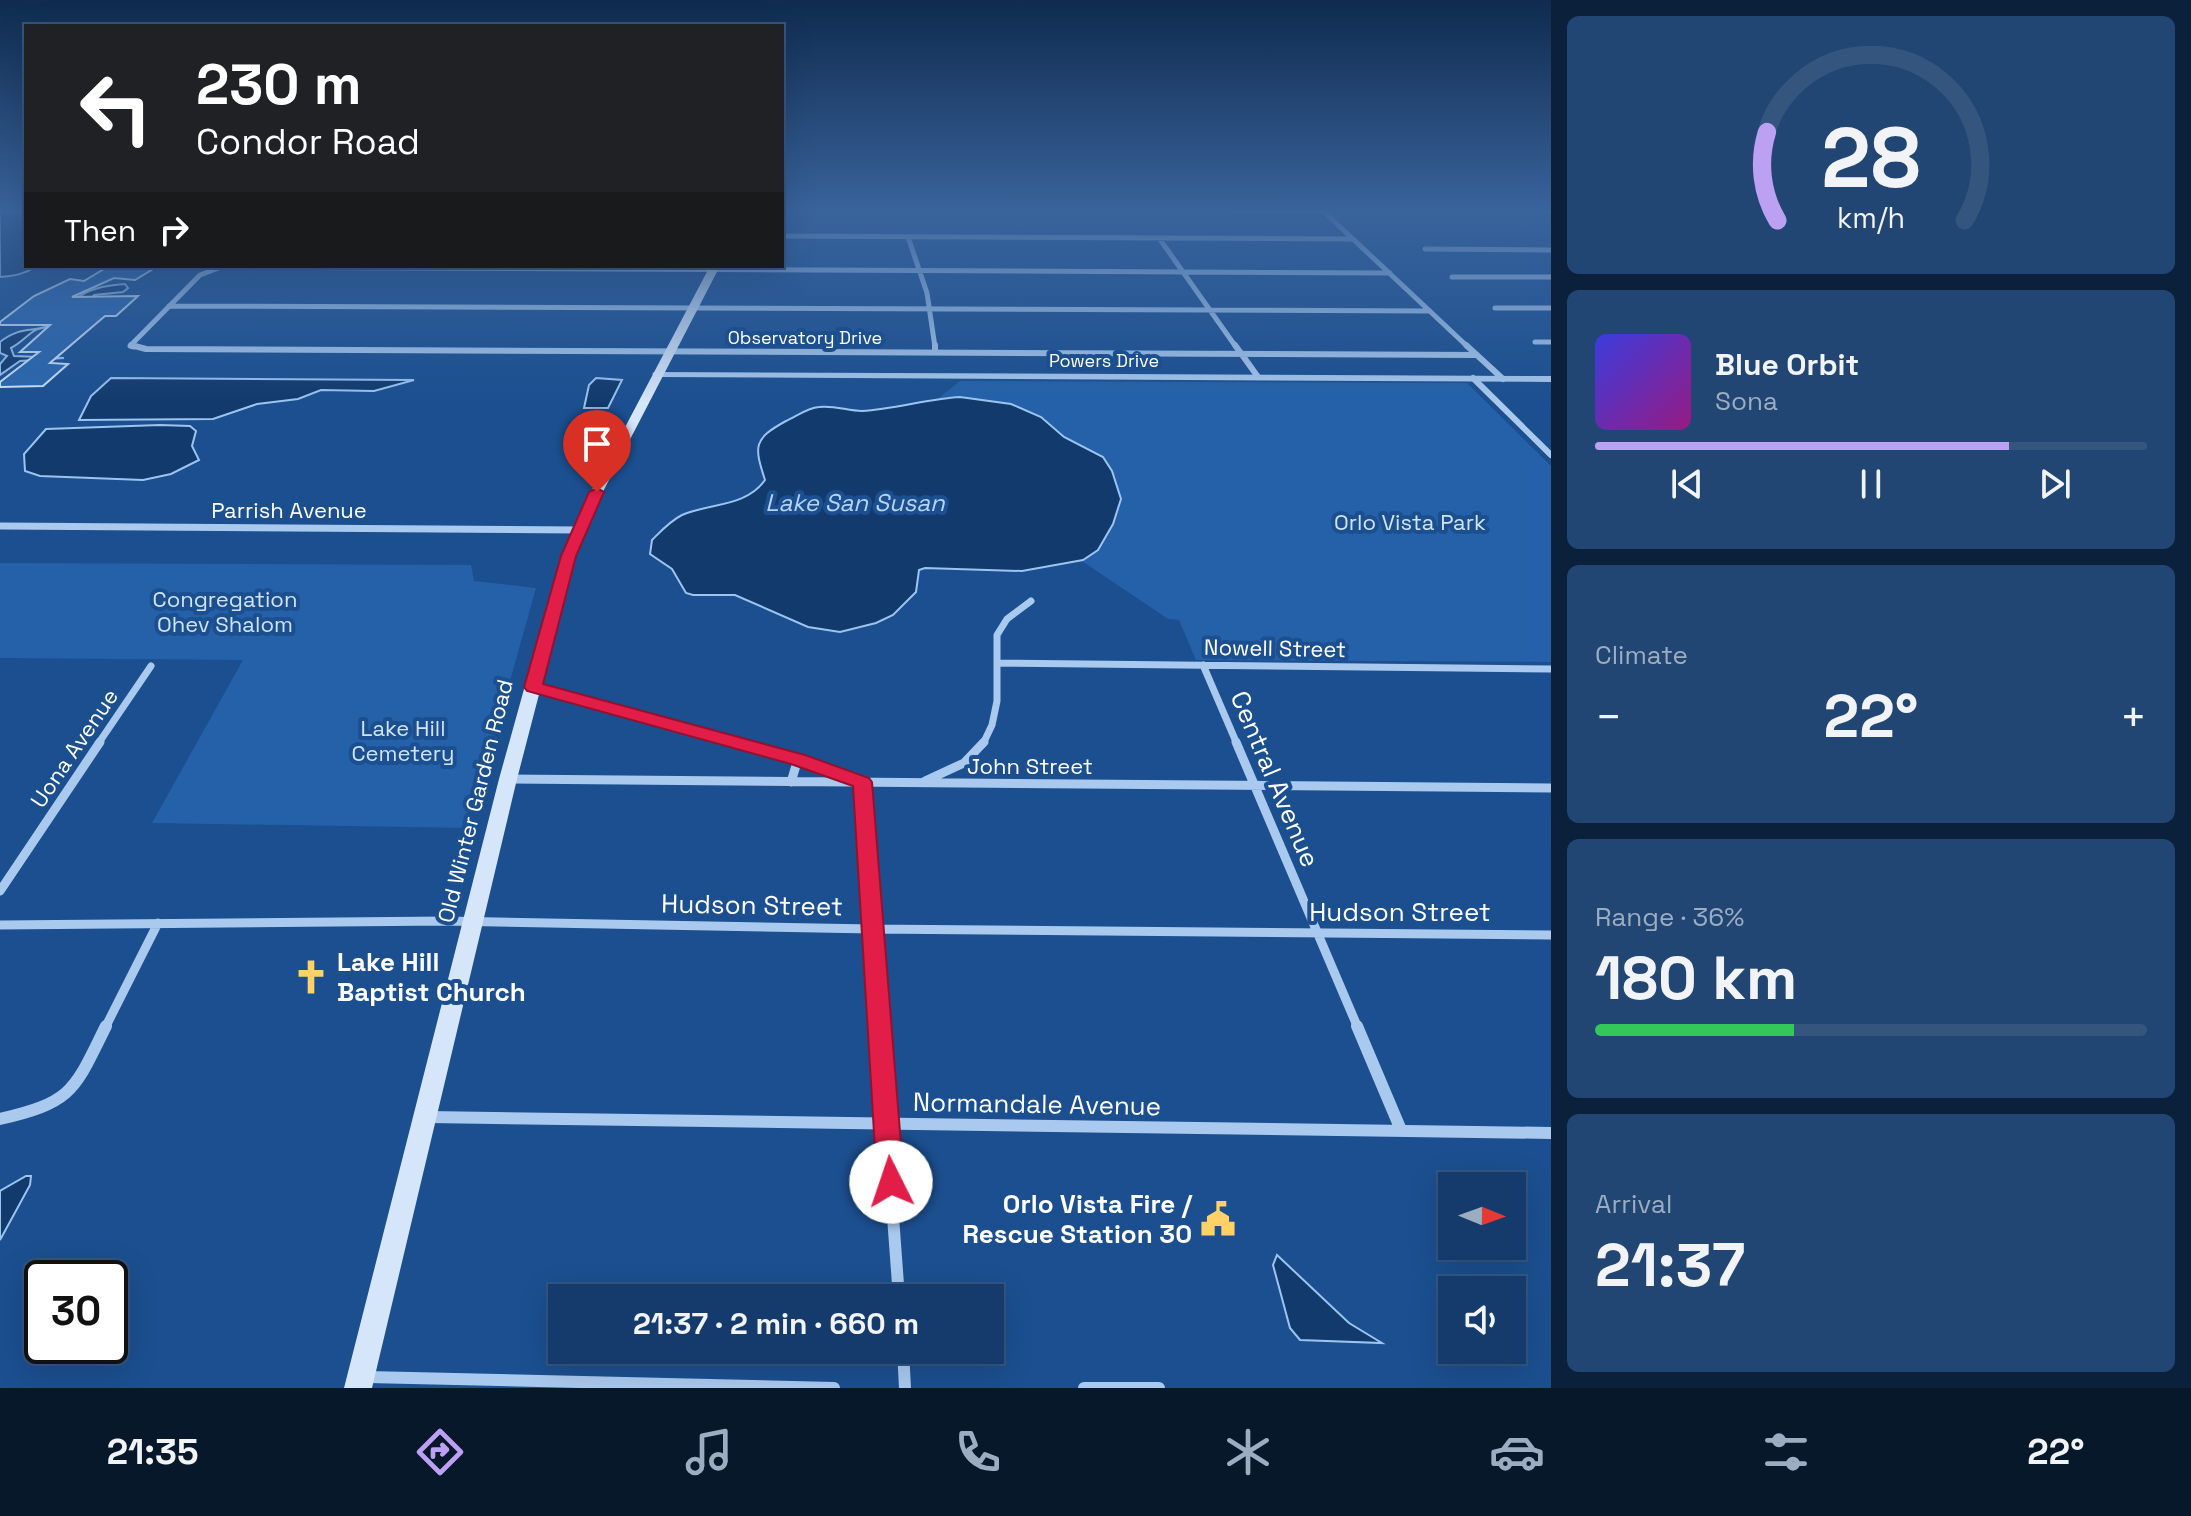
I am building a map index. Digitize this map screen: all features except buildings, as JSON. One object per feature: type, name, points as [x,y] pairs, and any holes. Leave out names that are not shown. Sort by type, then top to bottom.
[{"type":"main road","name":"Old Winter Garden Road","points":[[356,1384],[426,1117],[508,779],[578,530],[711,273]]},
{"type":"street","points":[[169,306],[204,273]]},
{"type":"street","points":[[920,273],[935,352]]},
{"type":"street","points":[[1185,273],[1258,377]]},
{"type":"street","points":[[1367,273],[1390,273],[1503,379]]},
{"type":"street","points":[[1452,277],[1551,277]]},
{"type":"street","points":[[169,306],[1430,311]]},
{"type":"street","name":"Observatory Drive","points":[[169,306],[132,342],[132,348],[1477,355]]},
{"type":"street","points":[[1495,308],[1551,308]]},
{"type":"street","points":[[1535,342],[1551,342]]},
{"type":"street","name":"Powers Drive","points":[[657,374],[1551,379]]},
{"type":"street","points":[[1473,378],[1551,455]]},
{"type":"street","name":"Parrish Avenue","points":[[0,526],[578,530]]},
{"type":"street","points":[[921,783],[975,754],[986,740],[998,683],[997,634],[1004,621],[1031,601]]},
{"type":"street","name":"Nowell Street","points":[[998,663],[1550,670]]},
{"type":"street","name":"Central Avenue","points":[[1203,665],[1401,1130]]},
{"type":"street","name":"Uona Avenue","points":[[0,891],[151,666]]},
{"type":"street","points":[[533,687],[798,759],[862,782],[898,1284]]},
{"type":"street","points":[[791,782],[798,759]]},
{"type":"street","name":"John Street","points":[[508,779],[1551,788]]},
{"type":"street","name":"Hudson Street","points":[[0,925],[472,922],[1551,935]]},
{"type":"street","points":[[0,1119],[42,1109],[61,1100],[76,1086],[158,923]]},
{"type":"street","name":"Normandale Avenue","points":[[426,1117],[1551,1133]]},
{"type":"street","points":[[904,1364],[905,1388]]},
{"type":"street","points":[[356,1384],[834,1388]]},
{"type":"street","points":[[1084,1388],[1159,1388]]},
{"type":"green space","name":"Orlo Vista Park","points":[[960,381],[1467,383],[1551,466],[1551,662],[1196,660],[1179,620],[1168,619],[1027,524],[921,412]]},
{"type":"green space","points":[[0,563],[471,565],[474,581],[536,588],[469,828],[152,823],[243,660],[0,658]]},
{"type":"water","points":[[0,273],[23,273],[19,274],[0,277]]},
{"type":"water","points":[[125,284],[128,288],[123,292],[94,295],[70,328],[38,329],[11,348],[14,356],[64,358],[20,361],[0,375],[0,364],[7,356],[0,353],[0,342],[8,336],[53,323],[87,292]]},
{"type":"water","points":[[111,378],[414,380],[374,391],[321,390],[298,399],[257,404],[213,419],[79,420],[91,396]]},
{"type":"water","points":[[596,378],[622,380],[608,408],[584,408],[589,385]]},
{"type":"water","name":"Lake San Susan","points":[[960,397],[1011,404],[1041,417],[1064,437],[1103,457],[1112,471],[1121,499],[1113,524],[1098,550],[1083,560],[1022,571],[925,568],[919,570],[916,592],[893,615],[876,623],[840,632],[808,627],[735,595],[686,593],[672,569],[650,554],[652,540],[678,517],[738,500],[757,489],[765,480],[759,459],[759,444],[775,427],[802,412],[825,407],[874,410]]},
{"type":"water","points":[[190,426],[196,431],[192,446],[199,460],[171,474],[143,480],[40,476],[25,471],[24,454],[46,429]]},
{"type":"water","points":[[31,1176],[30,1185],[0,1240],[0,1191]]},
{"type":"water","points":[[1277,1255],[1349,1323],[1382,1343],[1300,1340],[1290,1328],[1273,1265]]},
{"type":"place","name":"Lake Hill Baptist Church","points":[[311,977]]},
{"type":"place","name":"Orlo Vista Fire / Rescue Station 30","points":[[1218,1219]]},
{"type":"route","points":[[597,492],[568,556],[533,687],[798,759],[862,782],[891,1182]]},
{"type":"park label","name":"Congregation Ohev Shalom","points":[[225,612]]},
{"type":"park label","name":"Lake Hill Cemetery","points":[[403,740]]}]
